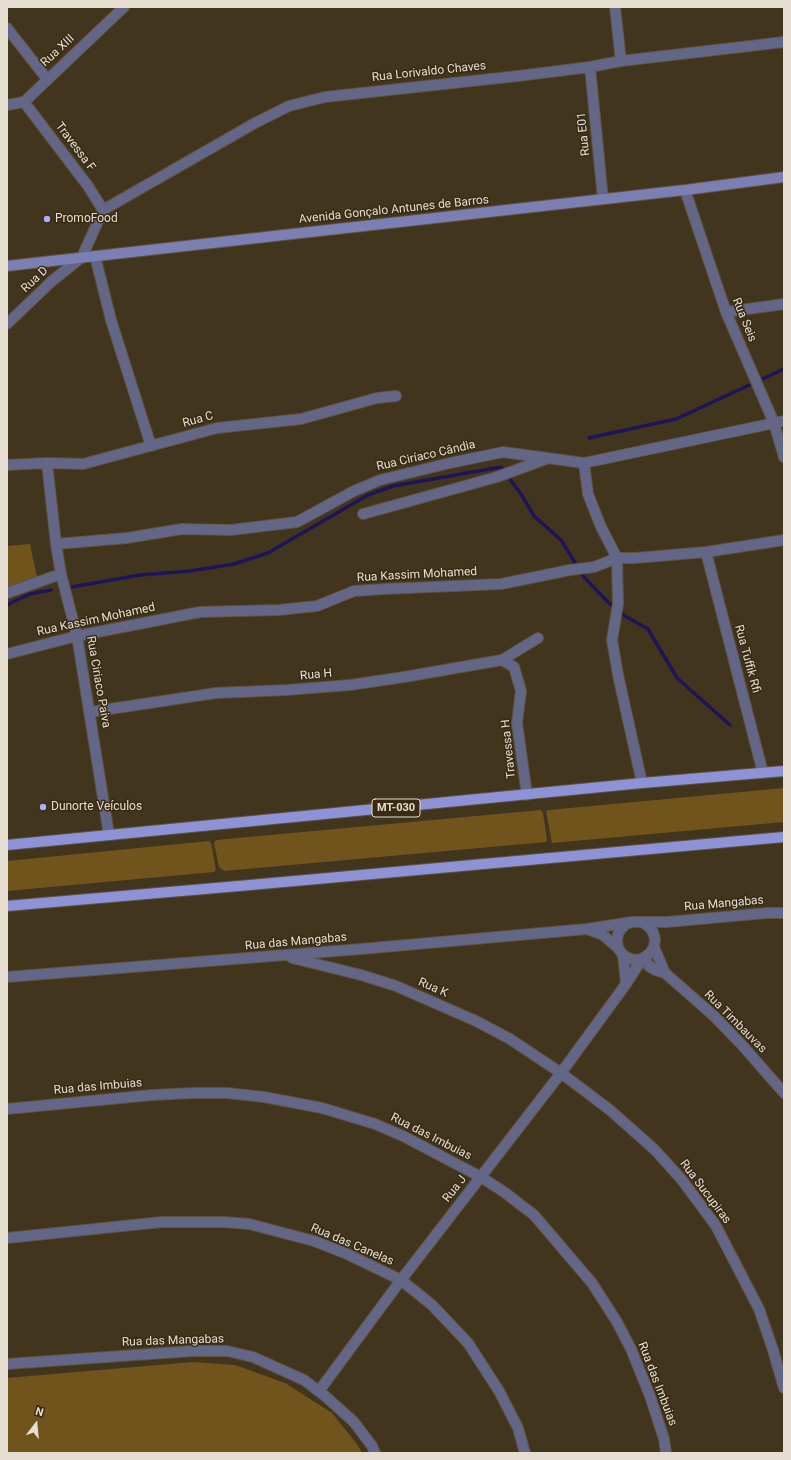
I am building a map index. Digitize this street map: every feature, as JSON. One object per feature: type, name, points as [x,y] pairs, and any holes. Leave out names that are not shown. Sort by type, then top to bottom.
[{"type":"main road","name":"Avenida Gonçalo Antunes de Barros","points":[[7,266],[685,190],[784,177]]},
{"type":"main road","name":"MT-030","points":[[7,846],[527,796],[642,783],[784,771]]},
{"type":"main road","points":[[7,906],[784,837]]},
{"type":"street","name":"Rua XIII","points":[[24,102],[124,7]]},
{"type":"street","points":[[615,7],[621,61]]},
{"type":"street","points":[[7,28],[47,79]]},
{"type":"street","name":"Rua Lorivaldo Chaves","points":[[103,210],[256,123],[289,106],[325,97],[590,67],[621,61],[784,42]]},
{"type":"street","name":"Rua E01","points":[[590,67],[603,199]]},
{"type":"street","points":[[7,105],[24,102]]},
{"type":"street","name":"Travessa F","points":[[24,102],[88,186],[103,210]]},
{"type":"street","name":"Rua Seis","points":[[685,190],[726,312],[760,389],[779,422],[784,457]]},
{"type":"street","points":[[82,258],[103,210]]},
{"type":"street","points":[[95,256],[110,320],[151,446]]},
{"type":"street","name":"Rua D","points":[[7,324],[52,281],[82,258]]},
{"type":"street","points":[[726,312],[784,304]]},
{"type":"street","name":"Rua C","points":[[7,465],[48,463],[83,464],[217,428],[301,419],[377,398],[396,396]]},
{"type":"street","name":"Rua Ciríaco Cândia","points":[[56,544],[127,538],[182,528],[230,530],[297,522],[354,491],[380,480],[503,452],[548,459],[566,459],[584,462],[779,422]]},
{"type":"street","points":[[363,514],[497,477],[548,459]]},
{"type":"street","points":[[584,462],[588,494],[601,527],[616,558],[618,604],[612,640],[616,668],[642,783]]},
{"type":"street","name":"Rua Ciriaco Paiva","points":[[48,463],[56,544],[61,574],[77,636],[109,835]]},
{"type":"street","name":"Rua Kassim Mohamed","points":[[7,654],[77,636],[200,612],[279,610],[316,606],[354,591],[501,584],[570,570],[594,567],[616,558],[635,558],[706,552],[784,540]]},
{"type":"street","name":"Rua Tuffik Rfi","points":[[706,552],[763,773]]},
{"type":"street","points":[[7,593],[61,574]]},
{"type":"street","name":"Rua H","points":[[90,712],[216,693],[287,690],[350,685],[502,660],[538,638]]},
{"type":"street","name":"Travessa H","points":[[502,660],[514,667],[521,691],[517,723],[527,796]]},
{"type":"street","name":"Rua Mangabas","points":[[637,922],[667,922],[767,913],[784,913]]},
{"type":"street","points":[[626,984],[617,941],[618,934],[626,924],[637,922],[648,926],[653,932],[654,943],[665,973]]},
{"type":"street","name":"Rua das Mangabas","points":[[7,977],[282,956],[587,929],[637,922]]},
{"type":"street","points":[[587,929],[603,935],[628,958],[635,960],[643,958],[650,953],[658,933],[667,922]]},
{"type":"street","name":"Rua K","points":[[282,956],[361,975],[396,986],[482,1024],[510,1039],[561,1073]]},
{"type":"street","points":[[643,958],[649,966],[655,970],[665,973]]},
{"type":"street","name":"Rua J","points":[[319,1391],[401,1280],[561,1073],[626,984],[643,958]]},
{"type":"street","name":"Rua Timbauvas","points":[[665,973],[714,1016],[742,1045],[784,1093]]},
{"type":"street","name":"Rua Sucupiras","points":[[561,1073],[610,1110],[654,1150],[682,1180],[716,1226],[759,1309],[784,1388]]},
{"type":"street","name":"Rua das Imbuias","points":[[7,1109],[152,1095],[227,1093],[264,1097],[322,1108],[376,1124],[403,1136],[481,1177],[504,1192],[534,1215],[592,1283],[617,1322],[631,1349],[650,1396],[664,1439],[666,1453]]},
{"type":"street","name":"Rua das Canelas","points":[[7,1238],[162,1222],[224,1222],[243,1224],[314,1241],[347,1254],[401,1280],[432,1305],[468,1343],[499,1391],[518,1428],[525,1453]]},
{"type":"street","name":"Rua das Mangabas","points":[[7,1364],[193,1351],[227,1351],[252,1357],[304,1380],[319,1391],[354,1422],[372,1446],[375,1453]]},
{"type":"shaded area","points":[[30,544],[38,582],[7,589],[7,546]]},
{"type":"shaded area","points":[[784,788],[784,822],[552,843],[546,811],[549,810]]},
{"type":"shaded area","points":[[541,810],[543,813],[547,840],[546,842],[224,871],[219,867],[214,843],[216,840]]},
{"type":"shaded area","points":[[209,841],[211,843],[216,870],[214,872],[7,891],[7,861]]},
{"type":"shaded area","points":[[193,1362],[235,1365],[285,1383],[332,1413],[357,1444],[362,1453],[7,1453],[7,1378]]},
{"type":"waterway","points":[[589,438],[676,419],[784,369]]},
{"type":"waterway","points":[[72,587],[140,575],[190,571],[234,564],[268,553],[368,495],[393,486],[501,467],[521,494],[534,516],[561,540],[584,577],[608,602],[625,616],[648,629],[677,678],[730,725]]},
{"type":"waterway","points":[[7,605],[30,594],[51,590]]},
{"type":"place","name":"PromoFood","points":[[47,219]]},
{"type":"place","name":"Dunorte Veículos","points":[[43,807]]}]
